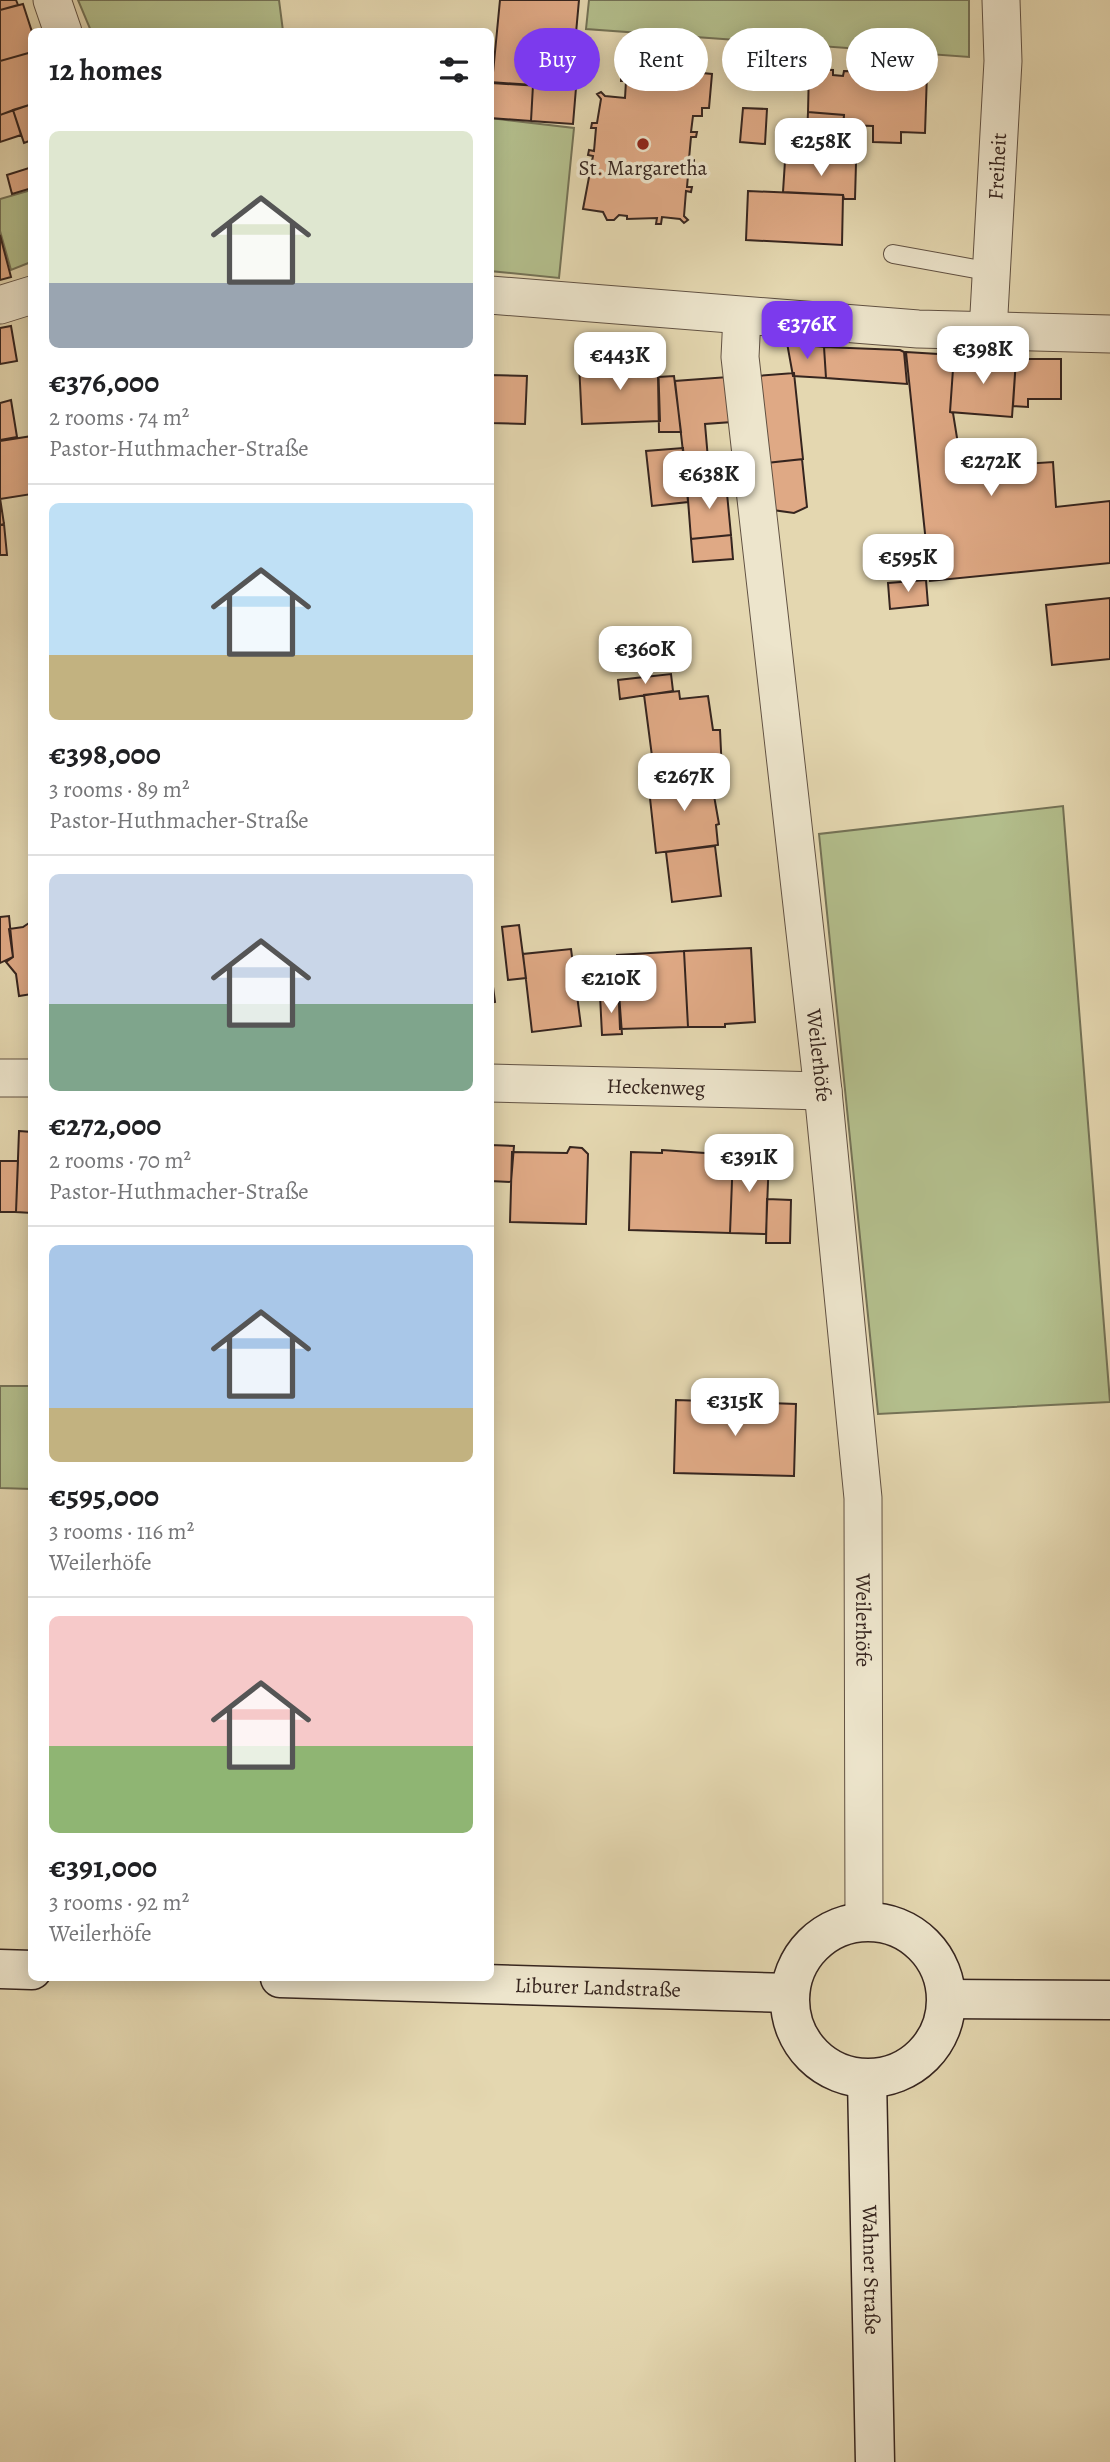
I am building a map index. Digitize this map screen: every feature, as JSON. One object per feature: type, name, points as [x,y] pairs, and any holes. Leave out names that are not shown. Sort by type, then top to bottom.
[{"type":"street","points":[[52,0],[62,28]]},
{"type":"street","name":"Freiheit","points":[[988,332],[1003,61],[1001,0]]},
{"type":"street","points":[[494,295],[742,316],[988,332],[1110,334]]},
{"type":"street","points":[[0,305],[28,296]]},
{"type":"street","name":"Weilerhöfe","points":[[742,316],[740,357],[823,1091],[863,1498],[864,1921]]},
{"type":"street","points":[[0,1078],[28,1078]]},
{"type":"street","name":"Heckenweg","points":[[494,1083],[823,1091]]},
{"type":"street","points":[[864,1921],[895,1926],[922,1942],[940,1968],[947,1999],[942,2030],[924,2056],[898,2073],[867,2079],[846,2076],[827,2066],[810,2052],[798,2035],[791,2015],[790,1993],[798,1966],[814,1943],[837,1928],[864,1921]]},
{"type":"street","points":[[0,1969],[28,1970]]},
{"type":"street","name":"Liburer Landstraße","points":[[382,1981],[790,1993]]},
{"type":"street","points":[[947,1999],[1110,2000]]},
{"type":"street","name":"Wahner Straße","points":[[867,2079],[875,2462]]},
{"type":"lane","points":[[894,254],[992,272]]},
{"type":"green space","points":[[78,0],[279,0],[283,28],[90,28]]},
{"type":"green space","points":[[589,0],[969,0],[969,57],[938,55],[938,28],[846,28],[846,48],[832,47],[832,28],[722,28],[722,39],[708,38],[708,28],[614,28],[614,31],[586,28]]},
{"type":"green space","points":[[494,118],[574,128],[559,278],[494,271]]},
{"type":"green space","points":[[28,191],[28,263],[11,270],[0,231],[0,199]]},
{"type":"green space","points":[[1063,806],[1110,1402],[878,1414],[819,834]]},
{"type":"green space","points":[[0,1386],[28,1386],[28,1489],[0,1488]]},
{"type":"building","points":[[0,0],[16,0],[18,5],[0,10]]},
{"type":"building","points":[[500,0],[579,0],[576,28],[514,28],[514,84],[494,83]]},
{"type":"building","points":[[23,4],[31,28],[28,28],[28,53],[0,61],[0,10]]},
{"type":"building","points":[[28,53],[28,105],[0,115],[0,61]]},
{"type":"building","points":[[832,70],[833,75],[843,76],[846,71],[846,91],[926,91],[925,133],[901,132],[901,143],[873,142],[873,126],[843,125],[844,115],[808,112],[808,91],[832,91]]},
{"type":"building","name":"St. Margaretha","points":[[708,74],[712,74],[709,108],[702,108],[702,116],[693,116],[691,132],[697,132],[696,137],[691,137],[689,159],[694,160],[694,164],[689,164],[687,187],[692,187],[691,192],[686,191],[684,216],[688,220],[684,223],[680,219],[662,217],[661,224],[656,224],[657,218],[627,219],[627,216],[619,215],[614,220],[607,220],[603,212],[583,209],[593,156],[588,155],[589,150],[594,151],[596,128],[591,128],[592,123],[597,123],[601,99],[597,94],[601,92],[605,96],[625,98],[625,91],[708,91]]},
{"type":"building","points":[[494,82],[514,84],[514,91],[533,91],[531,121],[494,118]]},
{"type":"building","points":[[533,91],[576,91],[573,124],[531,121]]},
{"type":"building","points":[[28,105],[28,142],[24,143],[13,110]]},
{"type":"building","points":[[743,108],[767,109],[765,144],[740,142]]},
{"type":"building","points":[[13,110],[21,135],[0,142],[0,115]]},
{"type":"building","points":[[808,112],[844,115],[842,163],[806,161]]},
{"type":"building","points":[[785,161],[856,163],[855,199],[844,199],[843,195],[783,192]]},
{"type":"building","points":[[28,168],[28,189],[12,194],[7,175]]},
{"type":"building","points":[[748,191],[843,195],[842,245],[746,240]]},
{"type":"building","points":[[0,235],[11,277],[0,280]]},
{"type":"building","points":[[11,326],[17,361],[0,364],[0,328]]},
{"type":"building","points":[[787,343],[824,347],[826,378],[793,376]]},
{"type":"building","points":[[824,347],[900,350],[904,352],[907,384],[826,378]]},
{"type":"building","points":[[906,352],[954,355],[950,412],[953,413],[963,475],[980,474],[979,467],[1053,462],[1056,507],[1110,501],[1110,563],[930,581]]},
{"type":"building","points":[[954,355],[1016,359],[1012,417],[950,412]]},
{"type":"building","points":[[1016,359],[1061,359],[1061,399],[1028,399],[1028,407],[1013,406]]},
{"type":"building","points":[[658,361],[660,421],[582,424],[579,363]]},
{"type":"building","points":[[794,373],[803,459],[767,463],[757,376]]},
{"type":"building","points":[[494,375],[527,376],[525,424],[494,423]]},
{"type":"building","points":[[674,376],[681,432],[659,432],[658,377]]},
{"type":"building","points":[[728,377],[732,422],[705,424],[708,459],[736,455],[738,481],[687,487],[675,381]]},
{"type":"building","points":[[11,400],[17,437],[0,440],[0,403]]},
{"type":"building","points":[[28,437],[28,495],[0,499],[0,441]]},
{"type":"building","points":[[683,448],[688,502],[652,506],[646,451]]},
{"type":"building","points":[[802,459],[807,507],[794,513],[773,510],[767,463]]},
{"type":"building","points":[[726,483],[731,535],[691,539],[687,487]]},
{"type":"building","points":[[0,498],[4,524],[0,525]]},
{"type":"building","points":[[4,524],[7,555],[0,555],[0,525]]},
{"type":"building","points":[[731,535],[733,559],[693,562],[691,539]]},
{"type":"building","points":[[926,580],[928,605],[890,609],[888,583]]},
{"type":"building","points":[[1110,598],[1110,659],[1052,665],[1046,605]]},
{"type":"building","points":[[671,674],[673,691],[620,699],[618,680]]},
{"type":"building","points":[[679,691],[680,699],[708,696],[713,730],[720,730],[722,772],[655,779],[644,695]]},
{"type":"building","points":[[710,773],[719,824],[716,825],[718,845],[656,853],[648,780]]},
{"type":"building","points":[[715,846],[721,896],[672,902],[666,852]]},
{"type":"building","points":[[9,916],[13,957],[0,963],[0,917]]},
{"type":"building","points":[[28,924],[28,995],[19,996],[16,974],[6,962],[13,957],[9,929]]},
{"type":"building","points":[[519,925],[526,978],[508,980],[502,927]]},
{"type":"building","points":[[751,948],[755,1022],[725,1024],[725,1027],[688,1027],[684,951]]},
{"type":"building","points":[[571,949],[581,1026],[532,1032],[523,954]]},
{"type":"building","points":[[684,951],[688,1027],[620,1029],[617,955]]},
{"type":"building","points":[[619,994],[622,1034],[602,1035],[600,995]]},
{"type":"building","points":[[19,1131],[28,1132],[28,1213],[16,1212]]},
{"type":"building","points":[[494,1145],[514,1146],[511,1182],[494,1181]]},
{"type":"building","points":[[570,1147],[582,1148],[588,1154],[586,1224],[510,1222],[512,1152],[567,1153]]},
{"type":"building","points":[[662,1150],[733,1155],[730,1233],[629,1230],[631,1152],[662,1153]]},
{"type":"building","points":[[740,1152],[769,1156],[766,1234],[730,1233],[733,1155],[740,1155]]},
{"type":"building","points":[[0,1161],[18,1161],[16,1212],[0,1212]]},
{"type":"building","points":[[767,1199],[791,1200],[790,1243],[766,1243]]},
{"type":"building","points":[[676,1400],[796,1404],[794,1476],[674,1473]]},
{"type":"place","name":"St. Margaretha","points":[[643,144]]}]
